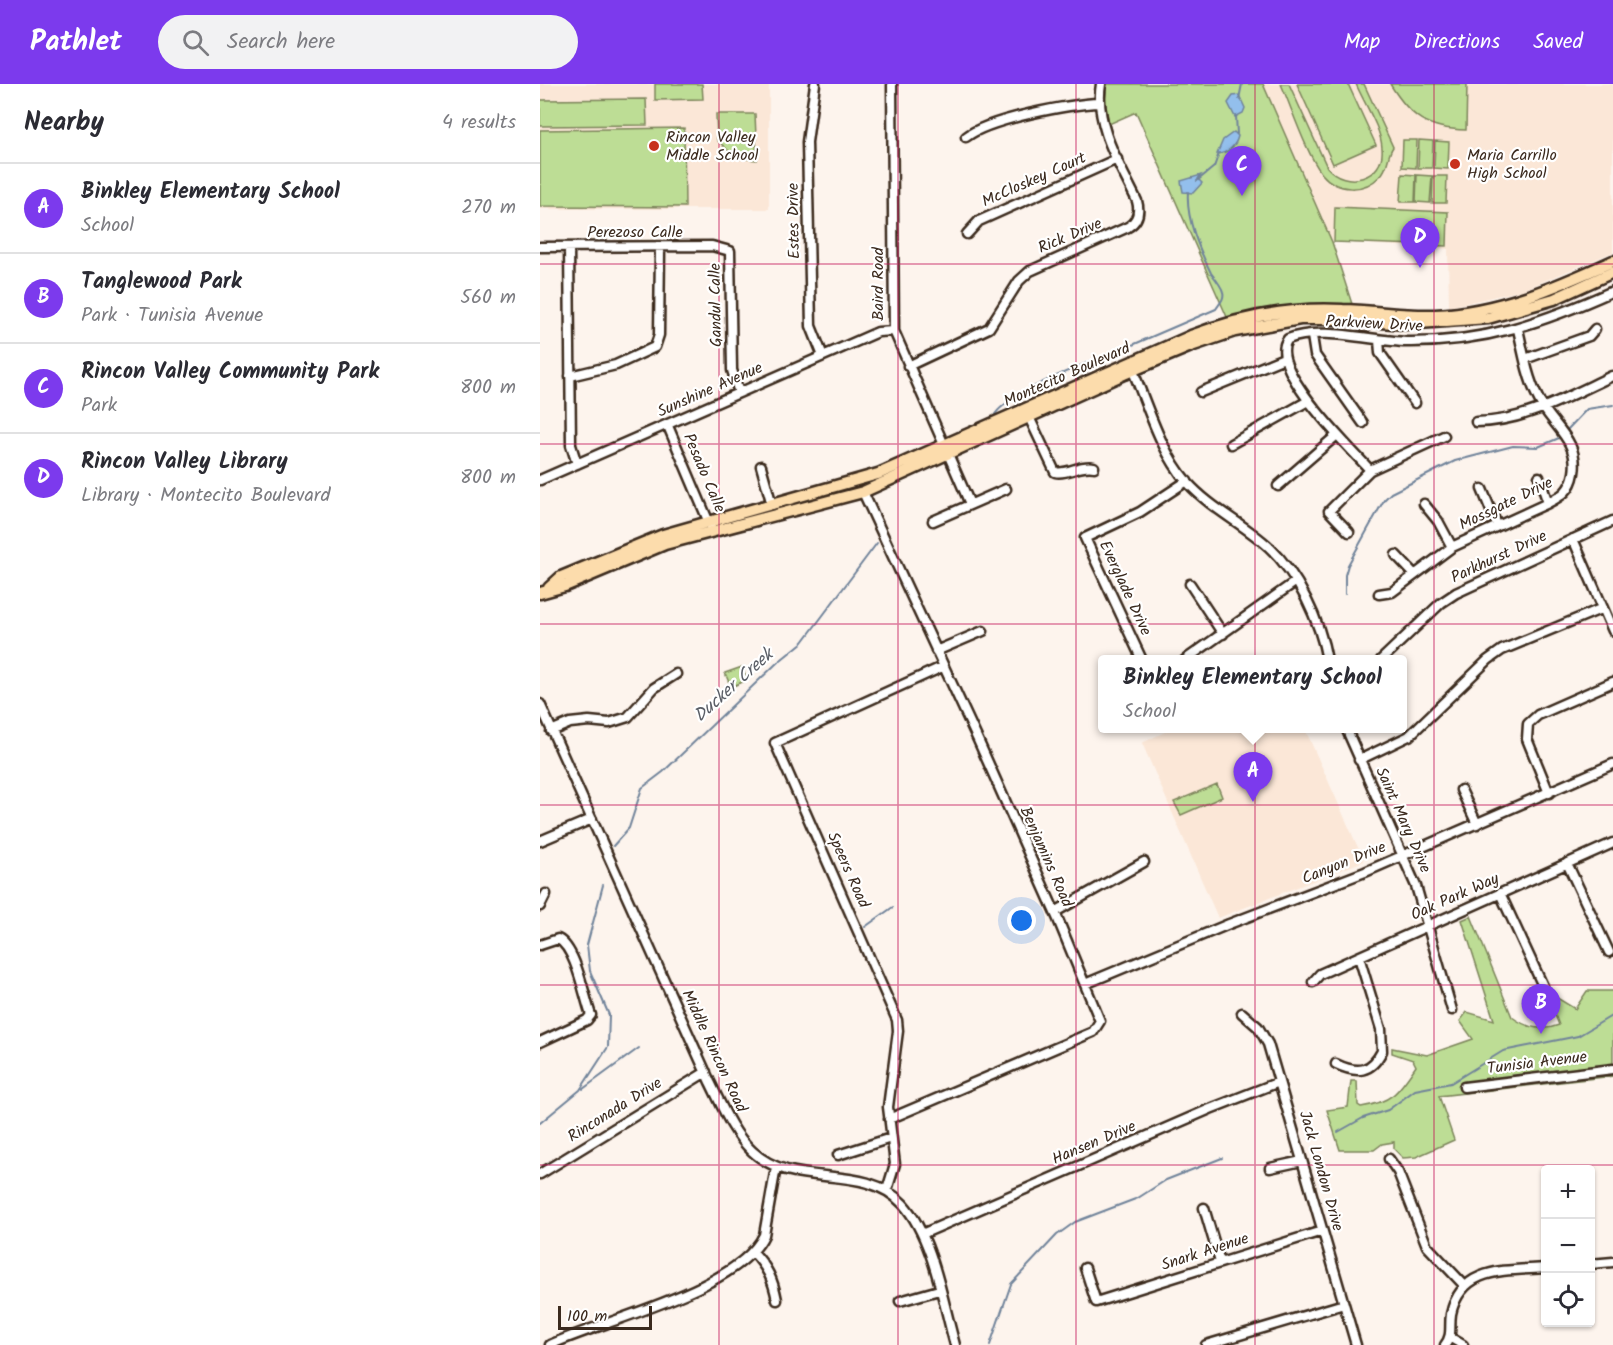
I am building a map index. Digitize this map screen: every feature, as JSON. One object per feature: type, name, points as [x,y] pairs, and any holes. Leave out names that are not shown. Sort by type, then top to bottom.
[{"type":"main road","name":"Montecito Boulevard","points":[[544,591],[561,577],[663,535],[710,527],[863,492],[946,449],[1191,336],[1231,322],[1265,314],[1321,309],[1406,315],[1469,312],[1523,299],[1613,261]]},
{"type":"main road","name":"Montecito Boulevard","points":[[710,527],[772,505],[854,483],[946,449],[1029,417],[1216,337],[1264,324],[1300,319],[1345,319],[1405,324],[1488,318],[1554,299],[1613,272]]},
{"type":"street","name":"Estes Drive","points":[[814,84],[807,142],[811,326],[823,356]]},
{"type":"street","name":"Baird Road","points":[[892,84],[894,331],[970,504]]},
{"type":"street","name":"Rick Drive","points":[[908,366],[989,328],[1015,286],[1030,270],[1132,225],[1137,219],[1138,206],[1105,130],[1100,104],[1101,84]]},
{"type":"street","points":[[966,137],[983,127],[1070,106],[1100,104]]},
{"type":"street","name":"McCloskey Court","points":[[967,234],[979,221],[1117,159]]},
{"type":"street","name":"Perezoso Calle","points":[[540,247],[712,246],[730,251]]},
{"type":"street","points":[[569,247],[571,445],[577,464]]},
{"type":"street","points":[[570,376],[616,365],[655,348],[659,335],[660,248]]},
{"type":"street","name":"Gandul Calle","points":[[730,251],[732,370],[739,393]]},
{"type":"street","name":"Parkview Drive","points":[[1284,358],[1284,345],[1288,339],[1312,336],[1339,335],[1380,340],[1431,341],[1495,334],[1549,319],[1613,291]]},
{"type":"street","name":"Mossgate Drive","points":[[1379,594],[1392,592],[1452,547],[1563,495],[1573,480],[1575,452],[1536,396],[1518,329]]},
{"type":"street","points":[[1525,359],[1589,336],[1595,329]]},
{"type":"street","name":"Sunshine Avenue","points":[[540,480],[668,426],[878,332],[894,331]]},
{"type":"street","points":[[1312,336],[1312,348],[1316,355],[1363,423]]},
{"type":"street","points":[[1380,340],[1380,353],[1415,403]]},
{"type":"street","points":[[1201,392],[1284,358],[1308,400],[1370,470]]},
{"type":"street","points":[[1133,371],[1164,443],[1186,481],[1214,508],[1268,546],[1296,582],[1324,640],[1326,655]]},
{"type":"street","points":[[1476,422],[1494,422],[1544,408],[1612,376]]},
{"type":"street","points":[[1231,444],[1308,400]]},
{"type":"street","points":[[1029,417],[1055,472],[1060,473],[1083,465],[1094,467]]},
{"type":"street","name":"Pesado Calle","points":[[668,426],[710,527]]},
{"type":"street","points":[[1278,486],[1337,435]]},
{"type":"street","points":[[1349,532],[1329,511],[1370,470],[1444,436]]},
{"type":"street","points":[[760,466],[772,505]]},
{"type":"street","points":[[1539,477],[1548,503]]},
{"type":"street","name":"Everglade Drive","points":[[1140,655],[1085,538],[1140,512],[1186,481]]},
{"type":"street","points":[[933,521],[1006,489]]},
{"type":"street","points":[[1482,489],[1497,525]]},
{"type":"street","name":"Benjamins Road","points":[[863,492],[1055,912],[1100,1021],[1093,1032],[889,1119]]},
{"type":"street","points":[[1424,504],[1438,521],[1452,547]]},
{"type":"street","name":"Parkhurst Drive","points":[[1386,655],[1441,603],[1456,593],[1613,520]]},
{"type":"street","points":[[1573,539],[1613,631]]},
{"type":"street","points":[[1396,555],[1414,574]]},
{"type":"street","points":[[1192,655],[1296,582]]},
{"type":"street","points":[[1190,584],[1223,634]]},
{"type":"street","points":[[1359,760],[1409,736],[1488,660],[1502,650],[1603,608]]},
{"type":"street","points":[[936,651],[983,631]]},
{"type":"street","name":"Speers Road","points":[[887,1190],[895,1164],[889,1119],[898,1031],[897,1020],[775,743],[942,667]]},
{"type":"street","points":[[551,731],[570,723],[589,721],[609,723],[628,717],[654,688],[676,674]]},
{"type":"street","points":[[1549,793],[1527,739],[1528,724],[1538,715],[1613,682]]},
{"type":"street","name":"Middle Rincon Road","points":[[540,704],[706,1072],[737,1135],[753,1153],[776,1167],[796,1173],[857,1179],[887,1190],[911,1214],[922,1234],[955,1345]]},
{"type":"street","name":"Saint Mary Drive","points":[[1348,733],[1416,886],[1452,1010]]},
{"type":"street","name":"Canyon Drive","points":[[1084,984],[1402,856],[1613,764]]},
{"type":"street","points":[[1461,790],[1477,824]]},
{"type":"street","points":[[540,841],[592,819]]},
{"type":"street","name":"Oak Park Way","points":[[1313,982],[1320,974],[1613,843]]},
{"type":"street","points":[[1055,912],[1144,862]]},
{"type":"street","points":[[1567,863],[1609,952]]},
{"type":"street","points":[[1500,893],[1543,986]]},
{"type":"street","points":[[540,906],[546,894]]},
{"type":"street","points":[[540,945],[558,939],[565,944],[580,976],[591,1015],[587,1020],[540,1042]]},
{"type":"street","points":[[1336,1064],[1358,1073],[1368,1069],[1377,1061],[1382,1051],[1381,1029],[1359,957]]},
{"type":"street","name":"Jack London Drive","points":[[1242,1013],[1257,1027],[1268,1044],[1356,1345]]},
{"type":"street","name":"Tunisia Avenue","points":[[1464,1087],[1613,1069]]},
{"type":"street","name":"Rinconada Drive","points":[[540,1174],[706,1072]]},
{"type":"street","name":"Hansen Drive","points":[[922,1234],[1210,1109],[1279,1083]]},
{"type":"street","points":[[838,1155],[891,1138]]},
{"type":"street","points":[[1389,1159],[1398,1172],[1427,1246],[1464,1285]]},
{"type":"street","points":[[1270,1168],[1302,1161]]},
{"type":"street","points":[[550,1345],[663,1304],[720,1275],[753,1252],[764,1235],[776,1167]]},
{"type":"street","points":[[1204,1208],[1220,1262]]},
{"type":"street","name":"Snark Avenue","points":[[1085,1268],[1096,1302],[1322,1232]]},
{"type":"street","points":[[753,1252],[764,1264],[774,1281],[777,1300]]},
{"type":"street","points":[[1595,1264],[1613,1262]]},
{"type":"street","points":[[1463,1345],[1448,1341],[1450,1323],[1459,1291],[1464,1285],[1488,1274],[1541,1268]]},
{"type":"street","points":[[900,1301],[939,1290]]},
{"type":"street","points":[[1206,1345],[1344,1304]]},
{"type":"shaded area","name":"Rincon Valley Middle School","points":[[540,84],[769,84],[769,209],[540,209]]},
{"type":"shaded area","name":"Maria Carrillo High School","points":[[1263,84],[1613,84],[1613,252],[1523,290],[1449,307],[1448,249],[1332,242]]},
{"type":"shaded area","points":[[1163,733],[1307,733],[1364,861],[1218,918],[1142,743]]},
{"type":"green space","points":[[655,84],[702,84],[703,99],[655,100]]},
{"type":"green space","points":[[1107,84],[1263,84],[1332,242],[1352,304],[1282,306],[1227,317],[1136,112],[1109,124],[1105,101]]},
{"type":"green space","points":[[1281,84],[1289,84],[1327,167],[1335,174],[1353,179],[1371,174],[1381,159],[1382,148],[1379,132],[1356,84],[1364,84],[1393,147],[1383,173],[1374,182],[1359,188],[1343,187],[1328,180],[1310,155]]},
{"type":"green space","points":[[1297,84],[1348,84],[1376,145],[1333,164]]},
{"type":"green space","points":[[1390,84],[1467,84],[1466,130],[1441,127],[1421,119],[1405,105]]},
{"type":"green space","points":[[646,99],[647,125],[540,126],[540,100]]},
{"type":"green space","points":[[716,114],[755,114],[757,160],[736,158],[717,140]]},
{"type":"green space","points":[[684,128],[685,207],[540,206],[540,130]]},
{"type":"green space","points":[[1403,140],[1417,140],[1416,168],[1402,167]]},
{"type":"green space","points":[[1419,140],[1433,141],[1432,168],[1418,168]]},
{"type":"green space","points":[[1435,141],[1449,142],[1448,169],[1434,168]]},
{"type":"green space","points":[[1402,174],[1416,175],[1415,202],[1400,202]]},
{"type":"green space","points":[[1417,175],[1432,176],[1430,203],[1416,202]]},
{"type":"green space","points":[[1433,176],[1447,176],[1446,203],[1432,203]]},
{"type":"green space","points":[[1335,207],[1448,212],[1447,246],[1334,242]]},
{"type":"green space","points":[[742,667],[747,680],[731,687],[725,673]]},
{"type":"green space","points":[[1217,784],[1222,797],[1181,815],[1174,802]]},
{"type":"green space","points":[[1471,916],[1512,1017],[1523,1024],[1535,1028],[1559,1025],[1549,1000],[1554,996],[1575,1009],[1587,991],[1613,991],[1613,1076],[1439,1096],[1454,1140],[1416,1157],[1403,1158],[1394,1149],[1394,1142],[1382,1144],[1374,1150],[1340,1150],[1327,1110],[1348,1107],[1351,1081],[1357,1081],[1358,1105],[1361,1107],[1381,1102],[1400,1089],[1416,1066],[1413,1060],[1392,1053],[1392,1048],[1427,1055],[1473,1039],[1460,1021],[1467,1012],[1494,1020],[1462,920]]},
{"type":"water","points":[[1239,95],[1245,108],[1243,113],[1235,117],[1228,103],[1233,96]]},
{"type":"water","points":[[1234,132],[1238,136],[1233,146],[1224,153],[1217,154],[1223,140]]},
{"type":"water","points":[[1201,175],[1198,179],[1202,183],[1193,193],[1183,192],[1181,181]]},
{"type":"waterway","name":"Ducker Creek","points":[[1239,99],[1242,84]]},
{"type":"waterway","name":"Ducker Creek","points":[[1236,116],[1237,134]]},
{"type":"waterway","name":"Ducker Creek","points":[[1197,181],[1214,167],[1219,153]]},
{"type":"waterway","name":"Ducker Creek","points":[[1130,346],[1216,309],[1222,299],[1222,290],[1211,273],[1194,234],[1189,213],[1188,192]]},
{"type":"waterway","name":"Ducker Creek","points":[[994,416],[1001,407],[1030,389],[1114,352]]},
{"type":"waterway","points":[[1566,431],[1587,409],[1613,405]]},
{"type":"waterway","points":[[1345,594],[1345,575],[1348,565],[1384,500],[1391,493],[1455,461],[1513,446],[1538,447],[1559,438]]},
{"type":"waterway","name":"Ducker Creek","points":[[613,846],[629,828],[642,788],[663,772],[777,663],[803,642],[877,543]]},
{"type":"waterway","name":"Ducker Creek","points":[[540,1123],[580,1090],[608,1047],[609,1015],[590,971],[587,945],[603,885]]},
{"type":"waterway","points":[[865,927],[893,907]]},
{"type":"waterway","points":[[1338,1132],[1363,1118],[1388,1110],[1415,1090],[1451,1083],[1503,1051],[1578,1036],[1613,1015]]},
{"type":"waterway","points":[[583,1089],[639,1048]]},
{"type":"waterway","points":[[990,1345],[1011,1284],[1057,1235],[1075,1222],[1138,1198],[1166,1180],[1222,1158]]},
{"type":"place","name":"Rincon Valley Middle School","points":[[654,146]]},
{"type":"place","name":"Maria Carrillo High School","points":[[1455,164]]},
{"type":"place","name":"Rincon Valley Community Park","points":[[1242,196]]},
{"type":"place","name":"Rincon Valley Library","points":[[1420,268]]},
{"type":"place","name":"Binkley Elementary School","points":[[1253,802]]},
{"type":"place","name":"Tanglewood Park","points":[[1541,1034]]}]
